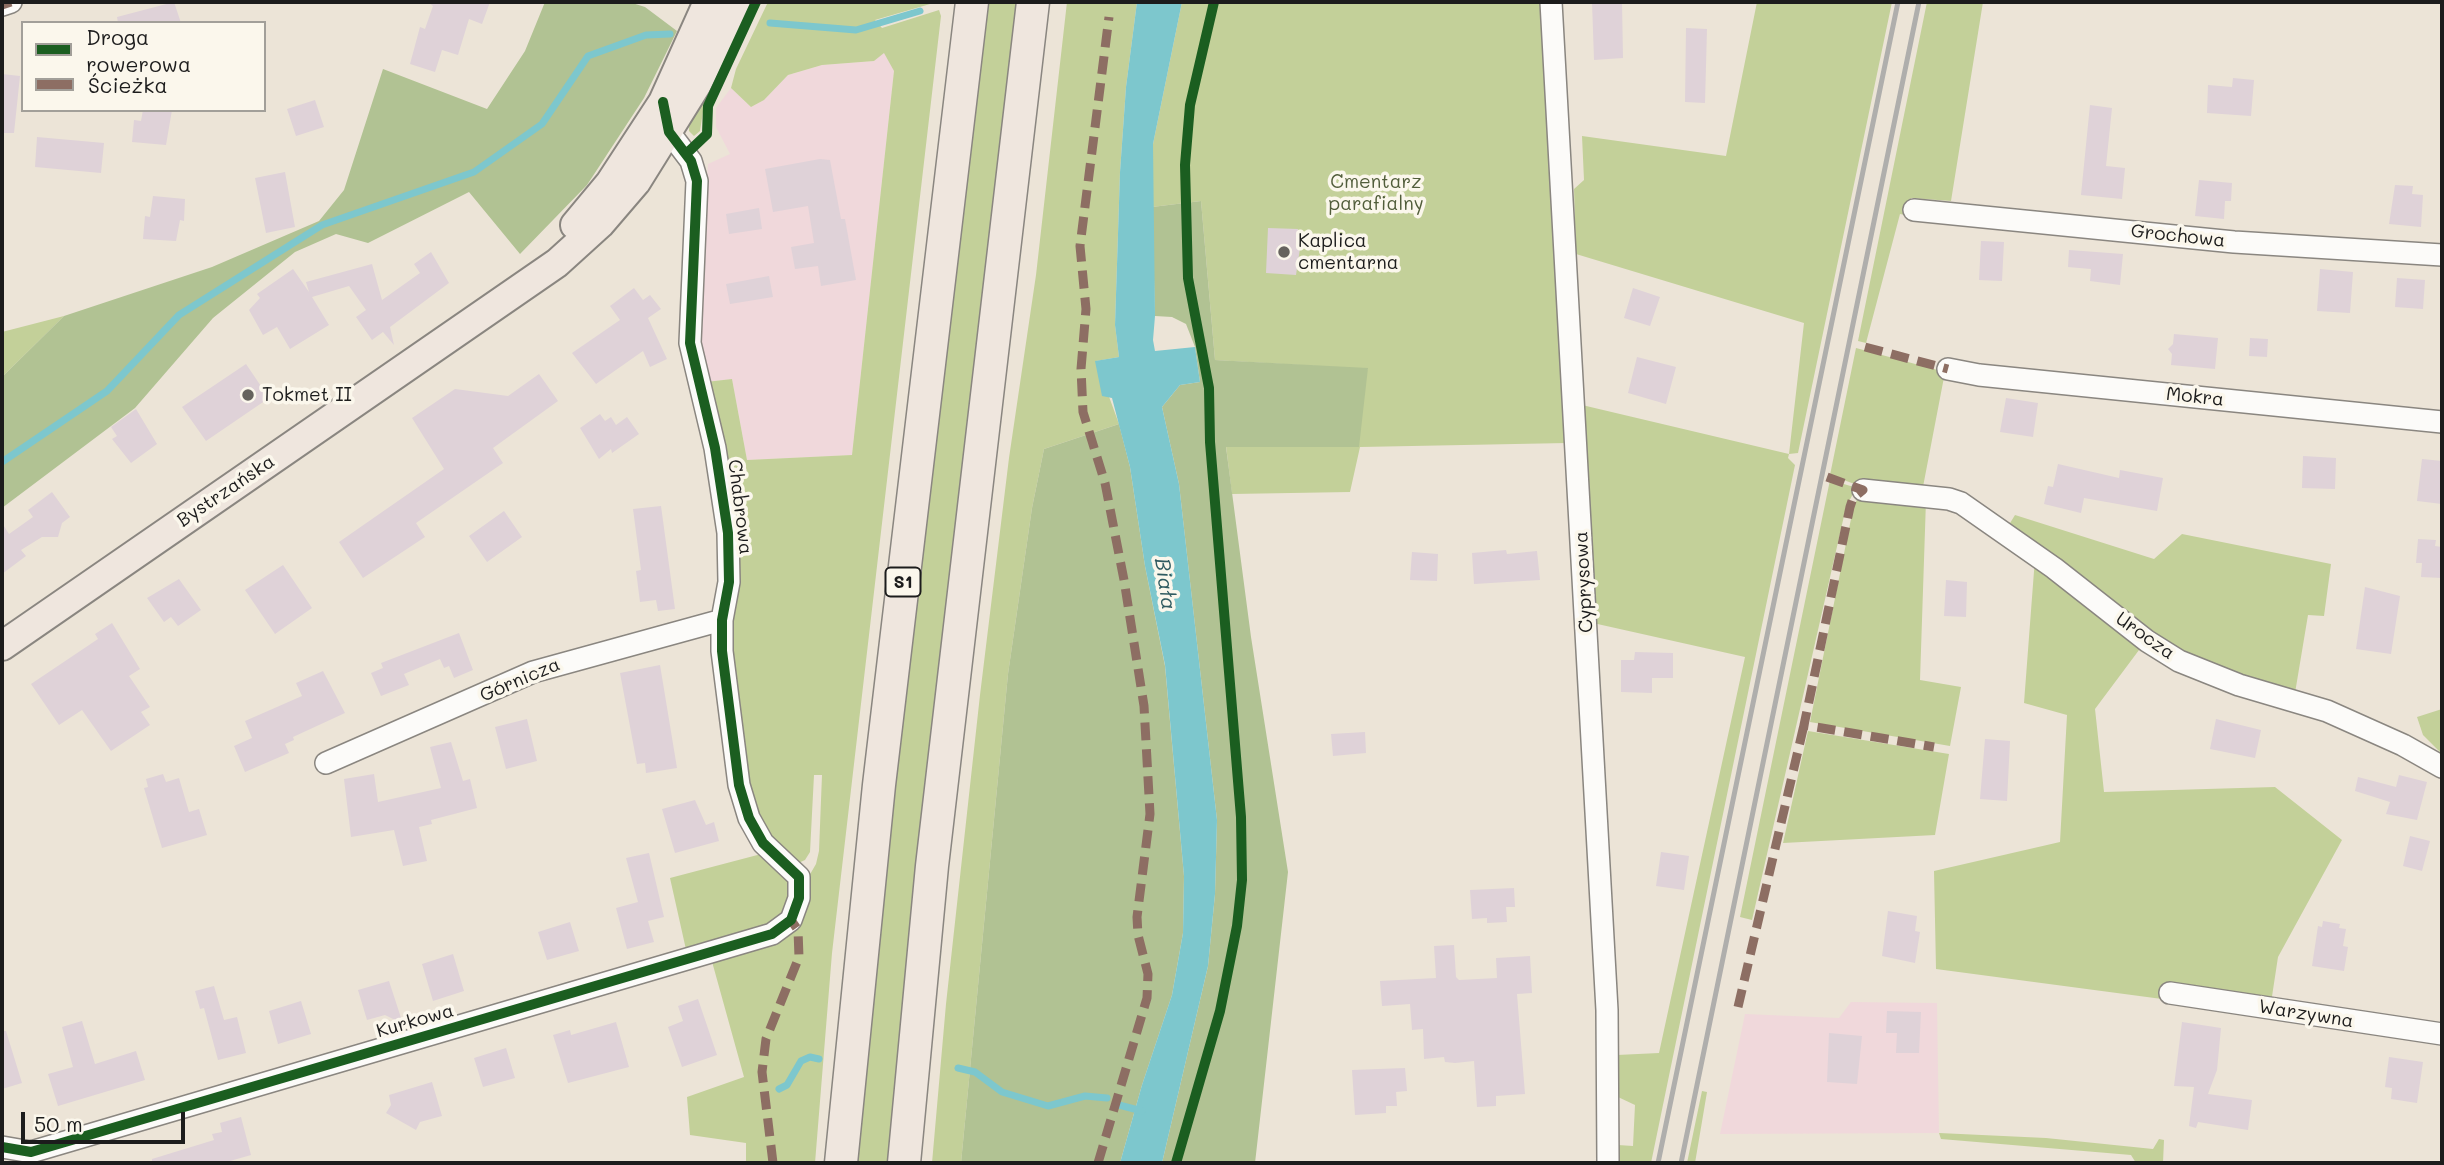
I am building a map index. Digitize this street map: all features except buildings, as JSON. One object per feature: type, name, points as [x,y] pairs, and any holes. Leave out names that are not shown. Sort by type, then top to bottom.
[{"type":"highway","name":"S1","points":[[841,1163],[879,785],[972,2]]},
{"type":"highway","points":[[904,1163],[932,866],[1033,2]]},
{"type":"main road","name":"Bystrzańska","points":[[451,337],[549,253],[610,183],[663,102],[708,2]]},
{"type":"main road","name":"Bystrzańska","points":[[2,646],[547,270],[600,224],[629,191],[669,132],[697,84],[738,2]]},
{"type":"street","points":[[2,5],[10,2]]},
{"type":"street","name":"Cyprysowa","points":[[1551,2],[1607,1010],[1608,1163]]},
{"type":"street","points":[[663,102],[669,132]]},
{"type":"street","name":"Chabrowa","points":[[669,132],[691,161],[697,181],[690,342],[715,448],[729,533],[729,582],[722,620],[726,689],[739,785],[763,843],[799,877]]},
{"type":"street","name":"Grochowa","points":[[1914,210],[2234,242],[2442,255]]},
{"type":"street","name":"Mokra","points":[[1948,369],[1979,375],[2442,422]]},
{"type":"street","name":"Urocza","points":[[1863,490],[1949,499],[1961,503],[2054,568],[2147,641],[2179,661],[2239,685],[2327,711],[2403,745],[2442,767]]},
{"type":"street","name":"Górnicza","points":[[326,763],[533,672],[722,620]]},
{"type":"street","name":"Kurkowa","points":[[2,1147],[31,1152],[772,934],[791,920],[796,910],[799,877]]},
{"type":"street","name":"Warzywna","points":[[2170,993],[2442,1034]]},
{"type":"shaded area","points":[[884,52],[894,71],[852,455],[747,460],[732,379],[706,382],[696,326],[708,164],[730,154],[716,127],[716,108],[731,88],[751,107],[764,100],[788,75],[822,65],[874,61]]},
{"type":"shaded area","points":[[1851,1002],[1937,1003],[1939,1133],[1720,1134],[1745,1014],[1839,1018]]},
{"type":"green space","points":[[545,2],[629,2],[645,7],[677,31],[644,98],[587,185],[520,254],[469,192],[368,243],[336,234],[295,252],[213,318],[135,408],[2,508],[2,377],[64,316],[212,267],[319,221],[344,190],[383,69],[487,109],[525,51]]},
{"type":"green space","points":[[768,2],[937,2],[875,20],[882,28],[939,10],[941,16],[832,953],[815,1163],[746,1163],[746,1143],[690,1135],[687,1097],[744,1077],[711,958],[807,903],[809,876],[819,851],[822,775],[814,775],[810,852],[805,860],[796,864],[767,836],[746,786],[706,382],[732,379],[747,460],[852,455],[894,71],[884,53],[874,61],[822,65],[788,75],[764,100],[751,107],[731,88],[736,69]]},
{"type":"green space","points":[[986,2],[1020,2],[891,1163],[855,1163],[870,993]]},
{"type":"green space","points":[[1067,2],[1137,2],[1126,87],[1120,172],[1115,325],[1119,357],[1096,361],[1119,424],[1044,449],[1032,508],[1008,674],[961,1163],[932,1163],[946,1004],[980,695],[1009,458],[1036,275]]},
{"type":"green space","name":"Cmentarz parafialny","points":[[1182,2],[1542,2],[1567,443],[1360,447],[1350,492],[1232,494],[1226,446],[1368,369],[1215,360],[1201,201],[1152,207],[1153,144]]},
{"type":"green space","points":[[1757,2],[1892,2],[1798,453],[1789,454],[1804,323],[1576,254],[1574,189],[1584,180],[1582,136],[1726,156]]},
{"type":"green space","points":[[1927,2],[1983,2],[1951,201],[1911,198],[1905,215],[1900,214],[1866,343],[1858,341]]},
{"type":"green space","points":[[706,92],[700,131],[694,136],[689,131],[689,124]]},
{"type":"green space","points":[[1201,201],[1215,360],[1368,368],[1359,447],[1226,447],[1251,637],[1288,872],[1255,1163],[1162,1163],[1208,966],[1215,894],[1217,820],[1179,484],[1162,407],[1180,385],[1200,382],[1195,347],[1186,324],[1172,317],[1155,316],[1152,207]]},
{"type":"green space","points":[[64,316],[2,377],[2,332]]},
{"type":"green space","points":[[1856,348],[1945,372],[1922,492],[1860,486],[1830,475]]},
{"type":"green space","points":[[1582,405],[1789,454],[1788,458],[1795,465],[1651,1163],[1616,1163],[1618,1145],[1633,1146],[1635,1105],[1618,1097],[1617,1055],[1659,1053],[1745,657],[1593,623]]},
{"type":"green space","points":[[1119,424],[1130,467],[1145,566],[1165,666],[1184,876],[1183,933],[1172,995],[1120,1163],[961,1163],[1008,674],[1032,508],[1044,449]]},
{"type":"green space","points":[[1830,480],[1854,487],[1854,492],[1846,507],[1752,920],[1740,917]]},
{"type":"green space","points":[[1858,497],[1926,500],[1920,680],[1961,687],[1950,746],[1810,722],[1853,509]]},
{"type":"green space","points":[[2015,515],[2154,559],[2182,534],[2331,564],[2324,616],[2308,615],[2295,693],[2180,657],[2007,528]]},
{"type":"green space","points":[[2035,558],[2142,646],[2095,709],[2104,792],[2275,787],[2342,840],[2278,957],[2271,1003],[2162,999],[1936,969],[1934,871],[2060,842],[2067,715],[2024,703]]},
{"type":"green space","points":[[2442,709],[2442,754],[2423,735],[2417,717]]},
{"type":"green space","points":[[1808,731],[1949,754],[1935,835],[1783,843]]},
{"type":"green space","points":[[765,853],[775,860],[793,888],[778,924],[687,954],[670,878]]},
{"type":"green space","points":[[1702,1091],[1707,1092],[1695,1163],[1687,1163]]},
{"type":"green space","points":[[1939,1133],[2046,1138],[2153,1149],[2159,1139],[2164,1140],[2163,1163],[2136,1163],[2131,1155],[1941,1139]]},
{"type":"water","name":"Biała","points":[[1137,2],[1182,2],[1153,144],[1153,340],[1155,351],[1195,347],[1200,382],[1180,385],[1162,407],[1179,484],[1217,820],[1215,894],[1208,966],[1162,1163],[1120,1163],[1172,995],[1183,933],[1184,876],[1165,665],[1145,566],[1130,467],[1112,398],[1102,396],[1095,361],[1119,357],[1115,325],[1120,172],[1126,87]]},
{"type":"waterway","points":[[770,23],[856,30],[920,11]]},
{"type":"waterway","points":[[2,462],[107,391],[179,315],[322,225],[474,172],[542,124],[588,56],[646,35],[670,34]]},
{"type":"waterway","points":[[779,1089],[787,1085],[801,1061],[810,1057],[819,1059]]},
{"type":"waterway","points":[[958,1068],[975,1072],[1002,1092],[1048,1106],[1085,1096],[1107,1098]]},
{"type":"waterway","points":[[1119,1105],[1142,1111]]},
{"type":"railway","points":[[1658,1163],[1898,2]]},
{"type":"railway","points":[[1681,1163],[1919,2]]},
{"type":"marked path","points":[[2,5],[11,2]]},
{"type":"marked path","points":[[1098,1163],[1147,998],[1148,974],[1138,935],[1137,917],[1150,814],[1144,706],[1124,580],[1105,483],[1083,412],[1081,369],[1086,309],[1080,246],[1109,17]]},
{"type":"marked path","points":[[1865,347],[1948,369]]},
{"type":"marked path","points":[[1827,477],[1863,490],[1853,498],[1850,507],[1804,725],[1934,747]]},
{"type":"marked path","points":[[1738,1007],[1804,725]]},
{"type":"marked path","points":[[773,1163],[762,1072],[766,1039],[799,957],[798,930],[791,920]]},
{"type":"cycle path","points":[[687,153],[707,134],[708,106],[756,2]]},
{"type":"cycle path","points":[[1176,1163],[1220,1011],[1237,926],[1242,880],[1241,817],[1210,442],[1209,388],[1188,278],[1185,165],[1190,105],[1214,2]]},
{"type":"cycle path","points":[[2,1147],[31,1152],[772,934],[791,920],[799,898],[799,877],[763,843],[749,818],[739,785],[722,651],[722,620],[729,582],[728,533],[715,448],[690,343],[697,181],[691,161],[669,132],[663,102]]},
{"type":"place","name":"Kaplica cmentarna","points":[[1284,252]]},
{"type":"place","name":"Tokmet II","points":[[248,395]]}]
